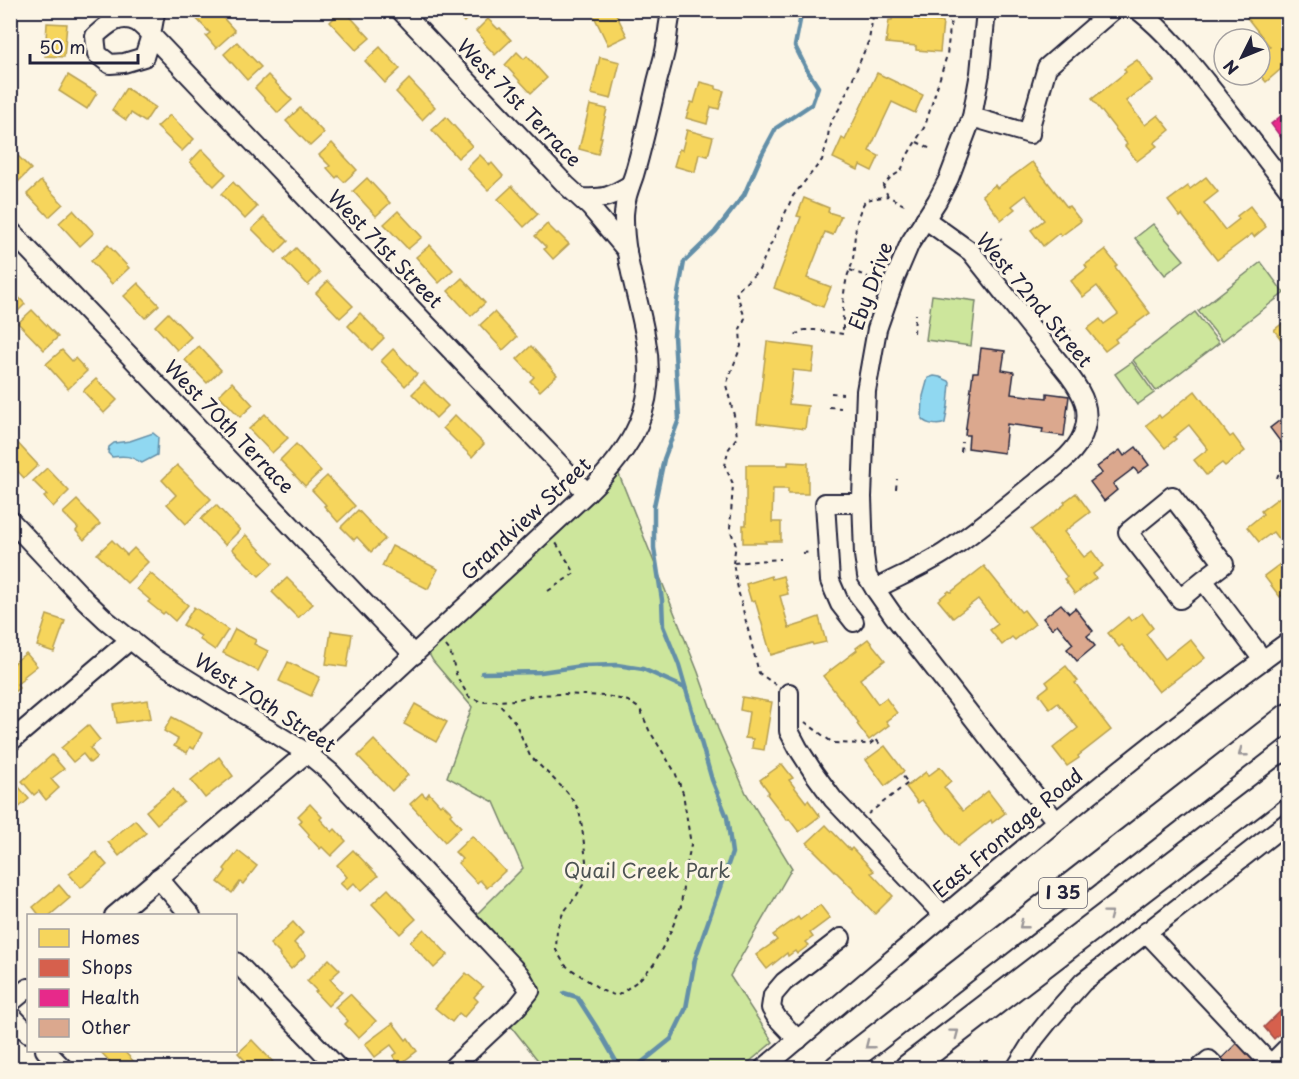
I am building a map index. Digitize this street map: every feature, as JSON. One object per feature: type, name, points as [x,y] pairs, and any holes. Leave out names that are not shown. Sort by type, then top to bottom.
[{"type":"highway","name":"I 35","points":[[838,1068],[1288,717]]},
{"type":"highway","name":"I 35","points":[[908,1068],[1288,777]]},
{"type":"street","name":"West 71st Street","points":[[157,10],[151,35],[587,493]]},
{"type":"street","name":"West 71st Terrace","points":[[400,10],[566,185],[582,198],[627,251]]},
{"type":"street","name":"Eby Drive","points":[[986,10],[980,73],[972,117],[949,178],[910,243],[877,329],[866,391],[862,503],[864,555],[867,576],[893,615],[1056,821]]},
{"type":"street","points":[[972,117],[1029,134],[1047,67],[1113,10]]},
{"type":"street","points":[[1138,10],[1171,41],[1199,74],[1288,188]]},
{"type":"street","name":"Grandview Street","points":[[115,914],[324,739],[609,472],[631,441],[644,411],[648,392],[649,360],[646,338],[634,292],[624,215],[626,196],[634,175],[663,60],[668,14]]},
{"type":"street","name":"West 71st Terrace","points":[[582,198],[597,199],[612,196],[630,185]]},
{"type":"street","name":"West 72nd Street","points":[[875,589],[923,566],[964,540],[1062,461],[1077,446],[1086,424],[1085,401],[1069,375],[971,252],[925,219]]},
{"type":"street","name":"West 70th Terrace","points":[[10,230],[414,654]]},
{"type":"street","points":[[1172,496],[1224,564],[1203,580],[1179,599],[1128,532],[1172,496]]},
{"type":"street","points":[[855,622],[840,604],[830,581],[825,503],[862,503]]},
{"type":"street","name":"West 70th Street","points":[[10,520],[106,620],[153,657],[307,753],[331,773],[519,975],[530,991],[518,1006],[452,1068]]},
{"type":"street","points":[[1203,580],[1263,660]]},
{"type":"street","points":[[10,742],[131,639]]},
{"type":"street","name":"East Frontage Road","points":[[764,1068],[1056,821],[1141,753],[1288,642]]},
{"type":"street","points":[[789,701],[789,730],[798,748],[832,799],[944,916]]},
{"type":"street","points":[[1016,1068],[1034,1039],[1083,982],[1288,822]]},
{"type":"street","points":[[158,878],[190,914]]},
{"type":"street","points":[[1146,932],[1272,1067],[1288,1047]]},
{"type":"street","points":[[798,1040],[777,1018],[771,1008],[773,995],[784,982],[841,938]]},
{"type":"street","points":[[237,963],[338,1068]]},
{"type":"street","points":[[10,1003],[27,989]]},
{"type":"street","points":[[10,1014],[27,1032]]},
{"type":"street","points":[[47,1052],[63,1068]]},
{"type":"street","points":[[1200,1068],[1209,1060],[1217,1068]]},
{"type":"path","points":[[874,10],[869,40],[830,123],[822,160],[793,196],[759,270],[736,292],[745,318],[740,329],[741,346],[726,385],[737,437],[728,450],[725,466],[733,484],[730,529],[736,544],[733,563],[738,594],[759,673],[833,742],[870,744],[876,740],[880,746]]},
{"type":"path","points":[[904,205],[888,196],[882,186],[901,171],[907,156],[926,126],[947,55],[952,10]]},
{"type":"path","points":[[916,142],[933,150]]},
{"type":"path","points":[[795,335],[804,330],[843,334],[843,300],[852,263],[854,234],[861,207],[866,200],[888,196]]},
{"type":"path","points":[[993,246],[1002,238]]},
{"type":"path","points":[[850,270],[868,277]]},
{"type":"path","points":[[914,333],[915,314]]},
{"type":"path","points":[[1064,336],[1071,330]]},
{"type":"path","points":[[831,393],[843,394]]},
{"type":"path","points":[[829,407],[841,408]]},
{"type":"path","points":[[961,452],[962,442]]},
{"type":"path","points":[[1277,478],[1278,474],[1288,471]]},
{"type":"path","points":[[896,489],[897,479]]},
{"type":"path","points":[[548,591],[576,573],[555,540]]},
{"type":"path","points":[[803,553],[816,551]]},
{"type":"path","points":[[733,563],[780,559]]},
{"type":"path","points":[[445,643],[450,651],[457,677],[469,697],[482,702],[561,694],[607,696],[628,701],[640,709],[649,730],[675,772],[683,793],[691,845],[681,906],[654,964],[639,981],[617,996],[603,991],[565,965],[556,950],[557,929],[563,913],[584,883],[586,861],[579,810],[567,792],[530,756],[515,722],[496,701]]},
{"type":"path","points":[[857,825],[908,783],[902,776]]},
{"type":"green space","points":[[1153,224],[1184,260],[1165,275],[1135,238]]},
{"type":"green space","points":[[1261,262],[1284,293],[1222,341],[1198,311]]},
{"type":"green space","points":[[932,295],[976,301],[971,346],[926,340]]},
{"type":"green space","points":[[1195,312],[1219,343],[1156,391],[1133,360]]},
{"type":"green space","points":[[1132,362],[1154,393],[1137,405],[1115,374]]},
{"type":"green space","name":"Quail Creek Park","points":[[618,472],[698,672],[718,729],[746,793],[792,868],[730,976],[773,1042],[742,1068],[544,1068],[510,1025],[530,1007],[536,988],[532,974],[477,914],[523,868],[494,802],[447,777],[472,707],[428,652]]},
{"type":"water","points":[[934,376],[950,383],[945,423],[940,424],[930,424],[922,419],[923,396],[928,378]]},
{"type":"water","points":[[153,433],[158,437],[157,455],[142,463],[128,457],[112,457],[108,453],[109,447],[114,443],[130,441]]},
{"type":"building: Homes","points":[[198,10],[216,10],[235,31],[216,48],[206,36],[210,33],[193,15]]},
{"type":"building: Homes","points":[[342,10],[370,38],[356,50],[330,22]]},
{"type":"building: Homes","points":[[453,10],[476,10],[464,22]]},
{"type":"building: Homes","points":[[591,10],[614,10],[627,36],[608,45]]},
{"type":"building: Homes","points":[[893,10],[920,10],[919,20],[943,22],[940,52],[916,50],[916,46],[886,43],[889,20],[892,20]]},
{"type":"building: Homes","points":[[1241,10],[1274,10],[1288,28],[1288,63],[1272,77],[1272,27],[1254,27]]},
{"type":"building: Homes","points":[[488,19],[511,40],[495,55],[476,31]]},
{"type":"building: Homes","points":[[47,23],[67,24],[64,57],[45,56]]},
{"type":"building: Homes","points":[[237,42],[261,67],[247,80],[224,54]]},
{"type":"building: Homes","points":[[380,47],[400,69],[385,83],[365,61]]},
{"type":"building: Homes","points":[[517,52],[524,59],[527,56],[547,78],[531,93],[505,65]]},
{"type":"building: Homes","points":[[600,57],[620,62],[611,99],[591,94]]},
{"type":"building: Homes","points":[[1137,60],[1153,81],[1126,101],[1145,125],[1158,115],[1170,130],[1154,143],[1157,146],[1137,161],[1125,146],[1127,144],[1092,99],[1126,72],[1124,69]]},
{"type":"building: Homes","points":[[877,73],[923,95],[915,113],[892,102],[869,151],[879,156],[872,171],[860,165],[858,170],[833,158],[842,138],[845,140]]},
{"type":"building: Homes","points":[[68,75],[97,93],[87,109],[59,91]]},
{"type":"building: Homes","points":[[268,75],[292,100],[278,113],[255,88]]},
{"type":"building: Homes","points":[[409,79],[435,107],[422,120],[396,92]]},
{"type":"building: Homes","points":[[700,82],[716,86],[716,89],[724,91],[719,109],[711,107],[707,124],[686,118],[691,102],[694,103]]},
{"type":"building: Homes","points":[[126,88],[155,107],[145,122],[131,113],[126,120],[112,110]]},
{"type":"building: Homes","points":[[590,105],[607,109],[598,154],[579,149]]},
{"type":"building: Homes","points":[[300,108],[324,133],[310,146],[286,121]]},
{"type":"building: Homes","points":[[170,115],[194,139],[182,151],[157,127]]},
{"type":"building: Homes","points":[[446,117],[472,146],[458,158],[432,130]]},
{"type":"building: Homes","points":[[687,130],[713,137],[708,156],[699,154],[695,172],[674,166],[679,149],[682,150]]},
{"type":"building: Homes","points":[[332,143],[357,170],[344,182],[338,176],[336,178],[327,168],[330,166],[319,155]]},
{"type":"building: Homes","points":[[10,148],[31,169],[17,183],[10,176]]},
{"type":"building: Homes","points":[[202,149],[226,174],[214,186],[190,162]]},
{"type":"building: Homes","points":[[480,155],[490,165],[492,163],[503,176],[488,190],[467,168]]},
{"type":"building: Homes","points":[[1032,162],[1067,207],[1069,206],[1081,221],[1061,236],[1059,233],[1043,246],[1031,230],[1044,220],[1026,195],[1012,206],[1015,209],[1001,220],[982,195],[995,185],[997,188]]},
{"type":"building: Homes","points":[[1206,177],[1218,192],[1204,203],[1225,230],[1250,206],[1266,227],[1254,237],[1252,234],[1217,260],[1182,215],[1180,217],[1168,201],[1188,186],[1190,189]]},
{"type":"building: Homes","points":[[367,178],[390,203],[376,216],[353,191]]},
{"type":"building: Homes","points":[[41,181],[63,204],[49,217],[27,194]]},
{"type":"building: Homes","points":[[233,182],[257,207],[245,219],[221,194]]},
{"type":"building: Homes","points":[[512,186],[538,214],[524,227],[498,199]]},
{"type":"building: Homes","points":[[804,198],[829,208],[828,212],[841,216],[833,235],[825,232],[807,278],[831,287],[823,307],[774,288],[801,217],[797,216]]},
{"type":"building: Homes","points":[[73,210],[94,233],[80,246],[59,223]]},
{"type":"building: Homes","points":[[398,211],[422,237],[408,249],[384,224]]},
{"type":"building: Homes","points":[[264,217],[288,241],[276,253],[252,229]]},
{"type":"building: Homes","points":[[547,224],[569,244],[553,259],[544,249],[546,247],[535,236]]},
{"type":"building: Homes","points":[[108,245],[129,268],[112,284],[91,261]]},
{"type":"building: Homes","points":[[430,245],[453,270],[439,283],[416,257]]},
{"type":"building: Homes","points":[[296,248],[320,273],[308,285],[284,260]]},
{"type":"building: Homes","points":[[1105,250],[1150,313],[1115,339],[1117,342],[1105,351],[1087,329],[1100,319],[1104,324],[1118,314],[1097,286],[1083,297],[1071,281],[1087,268],[1085,265]]},
{"type":"building: Homes","points":[[462,278],[485,303],[471,316],[448,291]]},
{"type":"building: Homes","points":[[328,281],[353,306],[340,318],[316,293]]},
{"type":"building: Homes","points":[[138,283],[159,305],[145,318],[124,296]]},
{"type":"building: Homes","points":[[10,288],[25,304],[12,317],[10,315]]},
{"type":"building: Homes","points":[[32,310],[58,337],[44,350],[18,323]]},
{"type":"building: Homes","points":[[494,312],[517,337],[503,350],[480,325]]},
{"type":"building: Homes","points":[[168,313],[191,337],[177,350],[155,326]]},
{"type":"building: Homes","points":[[360,313],[384,338],[372,350],[348,326]]},
{"type":"building: Homes","points":[[1288,319],[1288,349],[1274,330]]},
{"type":"building: Homes","points":[[767,342],[815,348],[812,372],[793,370],[789,404],[808,406],[805,429],[757,423]]},
{"type":"building: Homes","points":[[199,346],[221,370],[207,383],[185,360]]},
{"type":"building: Homes","points":[[531,346],[557,375],[540,391],[530,381],[534,377],[517,359]]},
{"type":"building: Homes","points":[[393,349],[417,374],[405,386],[381,361]]},
{"type":"building: Homes","points":[[62,350],[72,361],[75,358],[87,371],[68,389],[46,364]]},
{"type":"building: Homes","points":[[96,379],[117,400],[104,413],[83,391]]},
{"type":"building: Homes","points":[[232,382],[253,405],[240,417],[219,395]]},
{"type":"building: Homes","points":[[424,382],[448,406],[436,418],[412,394]]},
{"type":"building: Homes","points":[[1195,391],[1230,437],[1233,435],[1245,451],[1225,466],[1222,463],[1206,475],[1194,460],[1208,449],[1189,425],[1165,448],[1146,425],[1159,415],[1161,418]]},
{"type":"building: Homes","points":[[265,414],[288,438],[272,453],[249,429]]},
{"type":"building: Homes","points":[[455,415],[484,444],[472,457],[443,428]]},
{"type":"building: Homes","points":[[12,437],[38,465],[24,478],[10,463],[10,438]]},
{"type":"building: Homes","points":[[296,444],[321,471],[305,486],[280,460]]},
{"type":"building: Homes","points":[[788,462],[808,463],[808,494],[788,494],[788,489],[773,489],[772,522],[781,522],[781,541],[743,543],[743,525],[746,525],[746,465],[788,465]]},
{"type":"building: Homes","points":[[177,465],[211,499],[186,524],[167,504],[176,495],[162,480]]},
{"type":"building: Homes","points":[[47,468],[69,491],[53,507],[44,497],[47,495],[33,481]]},
{"type":"building: Homes","points":[[327,476],[355,506],[338,522],[312,490]]},
{"type":"building: Homes","points":[[1076,493],[1090,512],[1064,532],[1084,557],[1092,551],[1103,566],[1093,574],[1096,578],[1075,594],[1064,579],[1067,577],[1031,530]]},
{"type":"building: Homes","points":[[1281,496],[1288,506],[1288,552],[1273,532],[1259,542],[1247,527],[1263,514],[1261,511]]},
{"type":"building: Homes","points":[[77,500],[100,524],[84,540],[76,531],[78,528],[63,513]]},
{"type":"building: Homes","points":[[216,505],[240,530],[225,545],[201,519]]},
{"type":"building: Homes","points":[[358,510],[385,539],[371,552],[357,537],[354,540],[341,527]]},
{"type":"building: Homes","points":[[246,535],[273,563],[259,576],[232,549]]},
{"type":"building: Homes","points":[[112,540],[127,555],[134,548],[148,562],[127,583],[97,554]]},
{"type":"building: Homes","points":[[392,546],[438,569],[428,589],[382,566]]},
{"type":"building: Homes","points":[[1288,558],[1288,591],[1280,597],[1264,576]]},
{"type":"building: Homes","points":[[984,566],[1021,612],[1024,610],[1035,624],[1015,640],[1012,637],[1002,645],[990,630],[998,624],[978,599],[953,618],[938,600]]},
{"type":"building: Homes","points":[[150,573],[188,605],[175,621],[148,602],[150,600],[137,589]]},
{"type":"building: Homes","points":[[771,576],[772,579],[783,576],[788,594],[780,596],[789,628],[819,617],[826,642],[813,645],[812,643],[771,655],[755,600],[751,601],[746,584]]},
{"type":"building: Homes","points":[[287,578],[313,604],[298,618],[272,592]]},
{"type":"building: Homes","points":[[194,607],[228,630],[215,650],[199,639],[201,636],[183,625]]},
{"type":"building: Homes","points":[[1142,613],[1153,628],[1146,634],[1165,659],[1190,639],[1205,658],[1159,692],[1122,645],[1119,647],[1108,633],[1128,617],[1131,621]]},
{"type":"building: Homes","points":[[47,615],[65,621],[54,652],[37,646]]},
{"type":"building: Homes","points":[[235,629],[256,640],[254,644],[268,651],[258,671],[223,653]]},
{"type":"building: Homes","points":[[331,631],[352,634],[347,667],[326,664]]},
{"type":"building: Homes","points":[[868,639],[885,660],[860,679],[878,704],[886,698],[897,713],[886,721],[889,725],[869,740],[857,724],[859,723],[823,676]]},
{"type":"building: Homes","points":[[26,653],[37,666],[23,677],[25,678],[17,684],[19,688],[13,693],[10,690],[10,666]]},
{"type":"building: Homes","points":[[288,662],[320,677],[311,696],[279,681]]},
{"type":"building: Homes","points":[[1066,666],[1078,681],[1075,683],[1111,730],[1067,766],[1053,748],[1078,728],[1058,703],[1050,709],[1039,694],[1049,686],[1046,682]]},
{"type":"building: Homes","points":[[742,697],[772,702],[764,750],[752,748],[753,739],[745,738],[749,712],[740,710]]},
{"type":"building: Homes","points":[[148,700],[151,718],[117,723],[114,705]]},
{"type":"building: Homes","points":[[415,704],[447,722],[436,742],[404,724]]},
{"type":"building: Homes","points":[[172,717],[202,733],[194,749],[190,747],[187,753],[174,746],[178,739],[164,731]]},
{"type":"building: Homes","points":[[88,725],[100,740],[90,748],[97,757],[90,763],[83,754],[73,762],[61,748]]},
{"type":"building: Homes","points":[[374,740],[408,775],[392,791],[358,756]]},
{"type":"building: Homes","points":[[885,746],[904,771],[885,786],[866,760]]},
{"type":"building: Homes","points":[[52,755],[64,769],[51,779],[59,788],[46,800],[39,791],[34,795],[22,781]]},
{"type":"building: Homes","points":[[219,757],[233,776],[205,798],[191,780]]},
{"type":"building: Homes","points":[[782,764],[793,778],[789,780],[820,816],[799,832],[767,794],[769,792],[760,780]]},
{"type":"building: Homes","points":[[940,767],[951,781],[944,787],[963,811],[988,791],[1005,813],[992,823],[991,820],[958,846],[922,800],[918,803],[906,787],[926,772],[928,776]]},
{"type":"building: Homes","points":[[18,786],[29,799],[10,815],[10,792]]},
{"type":"building: Homes","points":[[173,789],[184,802],[157,824],[146,811]]},
{"type":"building: Homes","points":[[422,793],[426,797],[429,793],[440,805],[442,803],[461,827],[445,842],[410,804]]},
{"type":"building: Homes","points":[[310,804],[332,832],[335,829],[346,841],[331,856],[322,847],[320,849],[299,823],[302,820],[298,816]]},
{"type":"building: Homes","points":[[135,820],[146,833],[119,856],[108,842]]},
{"type":"building: Homes","points":[[826,825],[874,871],[871,873],[893,896],[875,914],[807,843]]},
{"type":"building: Homes","points":[[472,836],[505,871],[487,888],[480,880],[477,883],[458,863],[462,859],[455,852]]},
{"type":"building: Homes","points":[[353,850],[378,876],[361,891],[354,883],[347,890],[340,883],[347,877],[337,865]]},
{"type":"building: Homes","points":[[238,851],[257,866],[243,884],[240,882],[232,893],[218,882],[226,871],[224,869]]},
{"type":"building: Homes","points":[[96,852],[107,865],[81,888],[69,874]]},
{"type":"building: Homes","points":[[59,885],[70,898],[51,914],[38,914],[33,907]]},
{"type":"building: Homes","points":[[388,889],[416,919],[400,934],[372,904]]},
{"type":"building: Homes","points":[[820,905],[830,918],[810,933],[813,937],[806,942],[809,945],[797,954],[795,951],[788,956],[787,953],[767,969],[756,955],[777,940],[773,935],[798,917],[800,920]]},
{"type":"building: Homes","points":[[293,922],[303,933],[294,943],[306,955],[291,969],[270,944]]},
{"type":"building: Homes","points":[[424,929],[448,955],[434,968],[410,942]]},
{"type":"building: Homes","points":[[329,959],[340,970],[330,979],[342,992],[328,1006],[307,981]]},
{"type":"building: Homes","points":[[466,973],[483,987],[474,997],[478,1001],[464,1017],[459,1013],[452,1022],[435,1008]]},
{"type":"building: Homes","points":[[350,994],[376,1021],[358,1038],[345,1024],[348,1021],[335,1007]]},
{"type":"building: Homes","points":[[393,1023],[417,1051],[399,1065],[393,1056],[397,1053],[391,1045],[375,1057],[365,1044]]},
{"type":"building: Homes","points":[[252,1040],[273,1062],[266,1068],[252,1068],[238,1053]]},
{"type":"building: Homes","points":[[101,1052],[125,1052],[136,1064],[132,1068],[116,1068]]},
{"type":"building: Shops","points":[[1288,1004],[1288,1026],[1274,1039],[1264,1027]]},
{"type":"building: Health","points":[[1288,110],[1288,147],[1271,124]]},
{"type":"building: Other","points":[[981,348],[1005,351],[1002,370],[1014,372],[1011,394],[1047,398],[1047,393],[1069,396],[1064,436],[1042,433],[1043,429],[1007,424],[1004,453],[968,448],[969,435],[965,435],[973,372],[978,372]]},
{"type":"building: Other","points":[[1288,414],[1288,452],[1270,428]]},
{"type":"building: Other","points":[[1136,447],[1149,465],[1138,473],[1134,468],[1113,484],[1117,490],[1104,501],[1090,482],[1102,473],[1097,467],[1120,450],[1124,456]]},
{"type":"building: Other","points":[[1061,604],[1069,613],[1075,608],[1093,631],[1087,636],[1095,646],[1077,661],[1067,649],[1073,644],[1057,624],[1052,629],[1043,618]]},
{"type":"building: Other","points":[[1239,1041],[1265,1068],[1227,1068],[1220,1060]]},
{"type":"waterway","points":[[635,1068],[671,1039],[686,1008],[695,959],[732,853],[727,817],[712,780],[679,665],[663,626],[662,600],[654,548],[654,506],[664,459],[679,419],[674,336],[677,300],[684,262],[715,232],[744,195],[776,128],[812,104],[818,87],[795,46],[802,10]]},
{"type":"waterway","points":[[482,673],[541,672],[582,666],[617,665],[643,669],[685,688]]},
{"type":"waterway","points":[[564,993],[577,997],[620,1068]]}]
